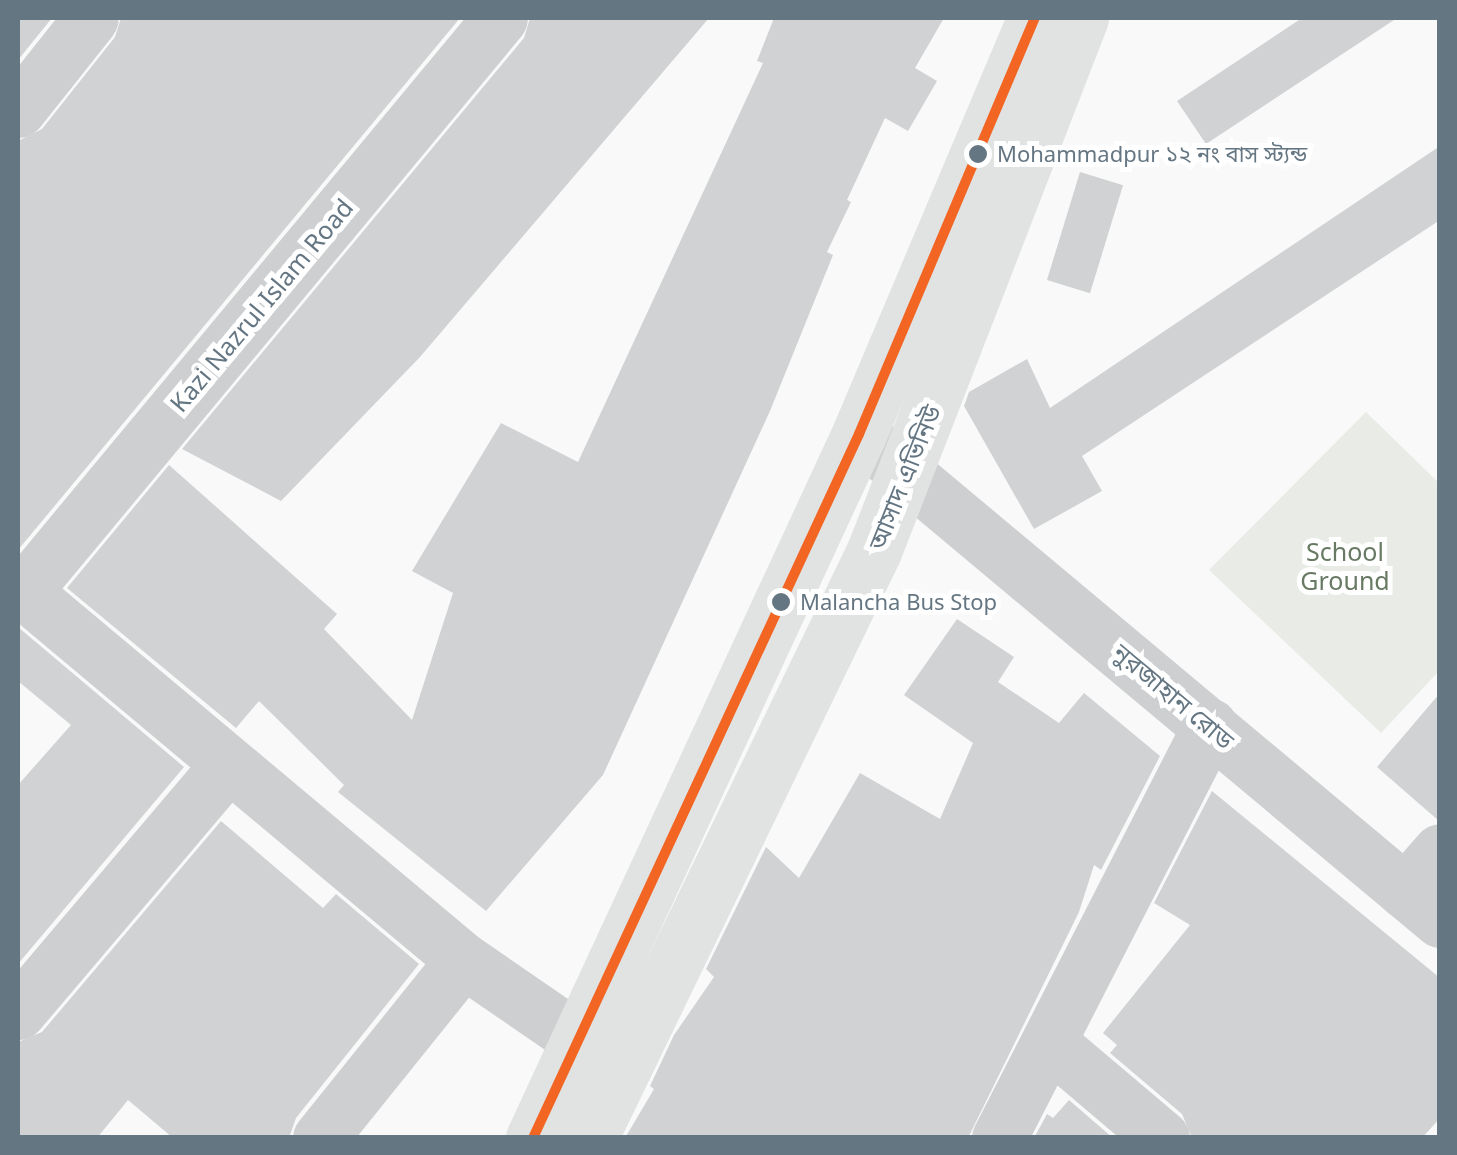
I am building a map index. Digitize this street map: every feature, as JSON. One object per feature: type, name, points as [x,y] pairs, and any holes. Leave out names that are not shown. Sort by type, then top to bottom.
[{"type":"main road","name":"আসাদ এভিনিউ","points":[[590,1138],[602,1058],[1034,18]]},
{"type":"main road","name":"আসাদ এভিনিউ","points":[[533,1138],[602,1058],[908,472],[1081,18]]},
{"type":"street","points":[[18,110],[91,18]]},
{"type":"street","name":"Kazi Nazrul Islam Road","points":[[20,590],[500,18]]},
{"type":"street","name":"নুরজাহান রোড","points":[[859,434],[1210,726],[1428,887]]},
{"type":"street","points":[[20,590],[463,960],[602,1058]]},
{"type":"street","points":[[998,1138],[1210,726]]},
{"type":"street","points":[[18,1012],[228,764]]},
{"type":"street","points":[[320,1138],[463,960]]},
{"type":"street","points":[[1050,1042],[1162,1138]]},
{"type":"green space","name":"School Ground","points":[[1366,412],[1440,484],[1439,671],[1381,733],[1209,570]]},
{"type":"building","points":[[18,18],[52,18],[18,60]]},
{"type":"building","points":[[121,18],[460,18],[18,550],[18,141],[42,129],[115,37]]},
{"type":"building","points":[[530,18],[709,18],[420,357],[281,501],[182,449],[524,38]]},
{"type":"building","points":[[774,18],[944,18],[915,68],[937,81],[908,131],[885,118],[847,200],[851,202],[827,252],[833,255],[770,411],[603,775],[486,911],[338,792],[344,785],[259,701],[236,728],[67,588],[169,465],[337,614],[324,629],[412,720],[453,593],[412,571],[501,423],[578,462],[763,63],[757,61]]},
{"type":"building","points":[[1302,18],[1397,18],[1206,144],[1177,101]]},
{"type":"building","points":[[1440,146],[1440,220],[1082,456],[1102,491],[1034,529],[964,406],[969,392],[1027,359],[1050,408]]},
{"type":"building","points":[[1080,172],[1123,185],[1090,293],[1047,280]]},
{"type":"building","points":[[957,619],[1014,657],[998,682],[1059,723],[1084,693],[1160,756],[1101,870],[1094,865],[1079,912],[968,1138],[625,1138],[654,1089],[650,1086],[674,1035],[714,977],[706,969],[766,847],[799,878],[860,773],[940,819],[973,743],[904,695]]},
{"type":"building","points":[[18,627],[184,767],[18,964],[18,785],[71,725],[18,681]]},
{"type":"building","points":[[1440,693],[1440,821],[1439,821],[1377,767]]},
{"type":"building","points":[[1212,791],[1440,978],[1440,1118],[1422,1138],[1192,1138],[1182,1114],[1110,1053],[1117,1045],[1103,1033],[1190,925],[1154,903]]},
{"type":"building","points":[[221,821],[323,908],[336,894],[419,964],[296,1118],[289,1138],[173,1138],[128,1100],[97,1138],[18,1138],[18,1042],[42,1032]]},
{"type":"building","points":[[1069,1100],[1113,1138],[1034,1138],[1047,1114],[1053,1118]]},
{"type":"transit line","points":[[533,1138],[859,434],[1035,18]]},
{"type":"place","name":"Mohammadpur ১২ নং বাস স্ট্যন্ড","points":[[978,154]]},
{"type":"place","name":"Malancha Bus Stop","points":[[781,602]]}]
